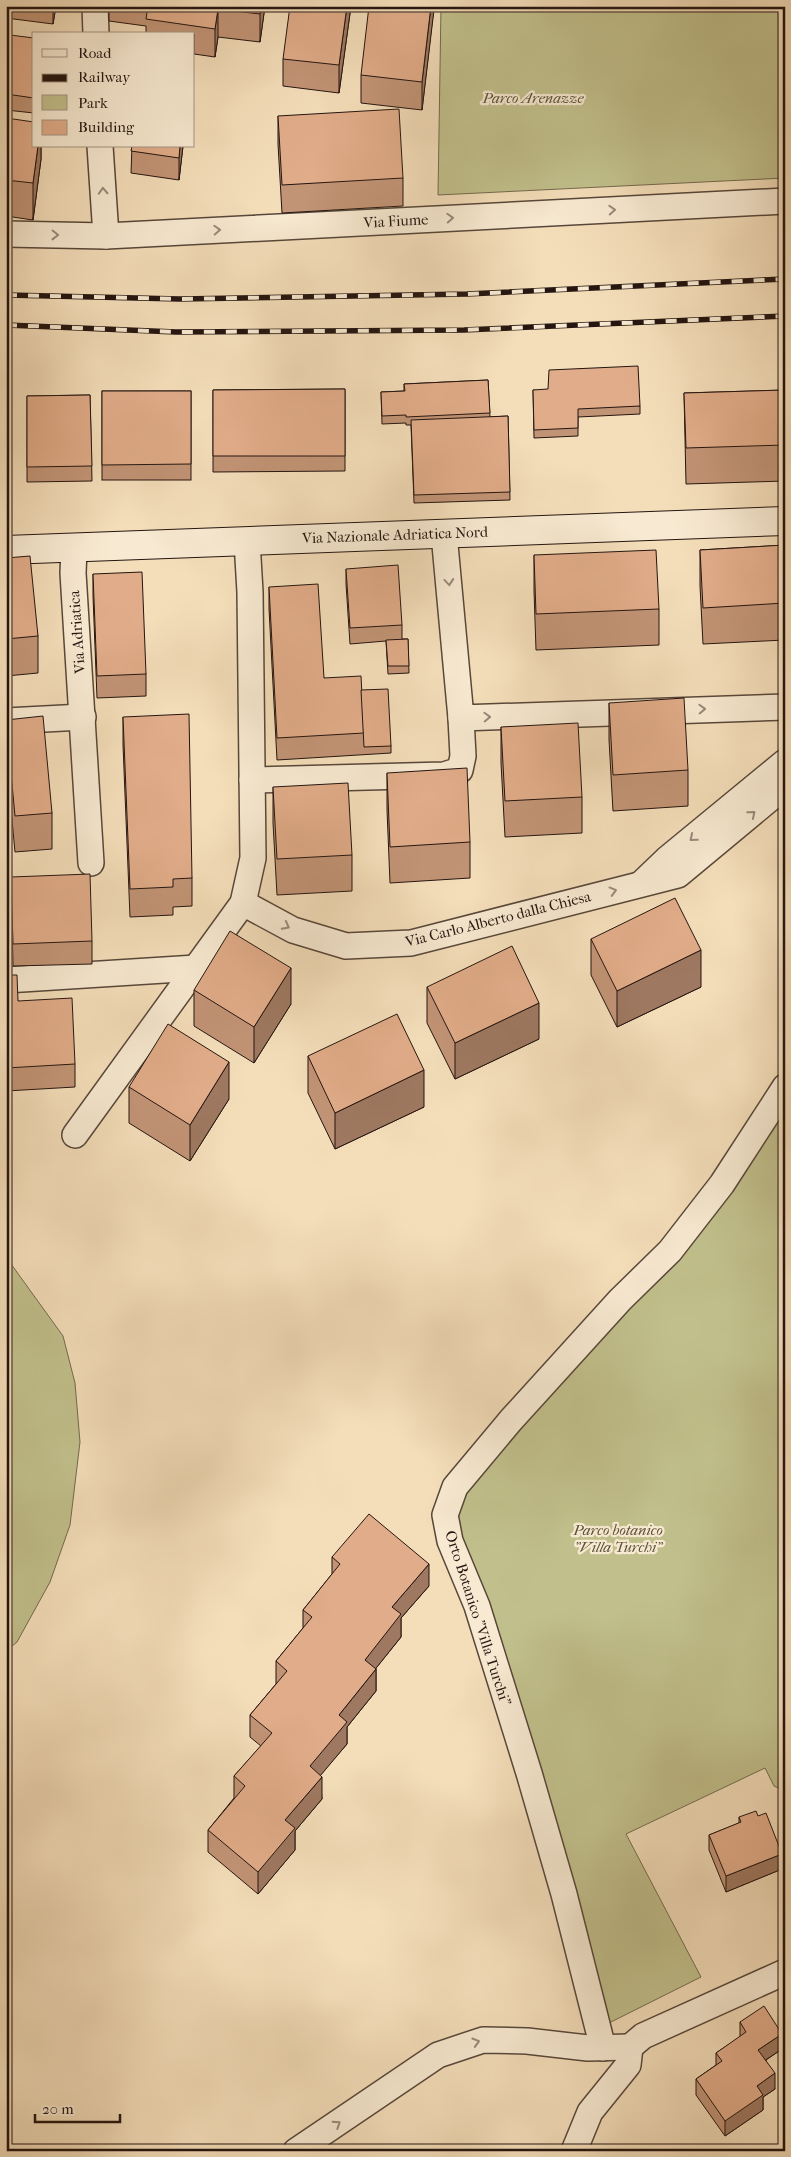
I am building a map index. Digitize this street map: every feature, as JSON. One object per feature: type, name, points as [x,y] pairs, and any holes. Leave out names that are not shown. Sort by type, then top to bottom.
[{"type":"main road","name":"Via Nazionale Adriatica Nord","points":[[6,550],[785,521]]},
{"type":"street","points":[[95,6],[96,32]]},
{"type":"street","points":[[100,148],[106,236]]},
{"type":"street","name":"Via Fiume","points":[[6,234],[106,236],[785,201]]},
{"type":"street","points":[[252,780],[444,775],[460,770],[463,756],[461,718],[444,534]]},
{"type":"street","points":[[75,1135],[243,903],[253,858],[247,541]]},
{"type":"street","name":"Via Adriatica","points":[[74,548],[73,573],[91,863]]},
{"type":"street","points":[[461,718],[785,707]]},
{"type":"street","points":[[6,721],[83,717]]},
{"type":"street","name":"Via Carlo Alberto dalla Chiesa","points":[[642,883],[667,859],[785,762]]},
{"type":"street","name":"Via Carlo Alberto dalla Chiesa","points":[[243,903],[293,930],[346,946],[406,944],[678,875],[785,786]]},
{"type":"street","points":[[6,980],[196,968]]},
{"type":"street","name":"Orto Botanico \"Villa Turchi\"","points":[[596,2048],[564,1894],[477,1606],[450,1541],[445,1515],[455,1487],[511,1420],[620,1300],[676,1243],[722,1184],[785,1087]]},
{"type":"street","points":[[574,2151],[590,2112],[628,2065],[630,2048],[643,2036],[785,1972]]},
{"type":"street","points":[[296,2151],[345,2120],[438,2055],[483,2040],[527,2041],[596,2048],[630,2048]]},
{"type":"green space","name":"Parco Arenazze","points":[[441,6],[785,6],[785,178],[438,195]]},
{"type":"green space","name":"Parco botanico \"Villa Turchi\"","points":[[785,1074],[785,1791],[774,1786],[765,1768],[626,1834],[701,1977],[587,2034],[581,1992],[527,1802],[449,1554],[453,1500],[679,1228]]},
{"type":"green space","points":[[6,1257],[63,1336],[75,1383],[80,1442],[70,1525],[50,1582],[17,1642],[6,1651]]},
{"type":"building","points":[[33,6],[54,6],[53,9]]},
{"type":"building","points":[[148,6],[261,6],[260,14],[218,9],[215,29],[146,19]]},
{"type":"building","points":[[290,6],[347,6],[339,65],[283,59]]},
{"type":"building","points":[[369,6],[431,6],[422,82],[361,75]]},
{"type":"building","points":[[10,35],[32,38],[32,98],[6,94],[6,64]]},
{"type":"building","points":[[399,109],[403,178],[282,185],[278,116]]},
{"type":"building","points":[[6,118],[32,122],[32,148],[38,148],[33,183],[6,180]]},
{"type":"building","points":[[132,148],[180,148],[179,158],[131,151]]},
{"type":"building","points":[[638,366],[640,406],[578,409],[578,428],[534,430],[533,390],[548,389],[549,370]]},
{"type":"building","points":[[488,380],[490,413],[406,417],[406,415],[382,416],[381,392],[405,391],[404,384]]},
{"type":"building","points":[[345,389],[345,456],[213,456],[213,390]]},
{"type":"building","points":[[785,390],[785,445],[686,448],[684,393]]},
{"type":"building","points":[[102,391],[191,391],[191,464],[102,465]]},
{"type":"building","points":[[90,395],[92,466],[27,467],[27,396]]},
{"type":"building","points":[[6,404],[7,473],[6,473]]},
{"type":"building","points":[[508,416],[510,492],[414,495],[411,420]]},
{"type":"building","points":[[785,545],[785,603],[703,608],[700,550]]},
{"type":"building","points":[[656,550],[659,609],[536,614],[534,555]]},
{"type":"building","points":[[30,556],[38,636],[6,639],[6,558]]},
{"type":"building","points":[[398,565],[402,625],[350,628],[346,569]]},
{"type":"building","points":[[142,572],[146,674],[97,676],[93,574]]},
{"type":"building","points":[[318,584],[324,678],[361,676],[364,733],[277,738],[269,587]]},
{"type":"building","points":[[408,639],[409,666],[388,666],[386,640]]},
{"type":"building","points":[[388,689],[391,746],[364,747],[361,690]]},
{"type":"building","points":[[684,698],[688,770],[613,775],[609,703]]},
{"type":"building","points":[[189,714],[192,878],[173,879],[173,887],[130,889],[123,717]]},
{"type":"building","points":[[43,716],[52,813],[15,816],[6,720]]},
{"type":"building","points":[[578,723],[582,797],[505,801],[501,727]]},
{"type":"building","points":[[467,768],[470,842],[390,847],[387,773]]},
{"type":"building","points":[[348,783],[352,855],[277,859],[273,787]]},
{"type":"building","points":[[90,874],[92,941],[13,944],[11,877]]},
{"type":"building","points":[[675,898],[701,950],[617,991],[591,939]]},
{"type":"building","points":[[230,931],[291,968],[254,1027],[194,990]]},
{"type":"building","points":[[512,946],[539,1003],[455,1043],[427,987]]},
{"type":"building","points":[[6,975],[17,975],[18,1001],[72,998],[75,1064],[6,1068]]},
{"type":"building","points":[[397,1014],[424,1070],[335,1113],[308,1056]]},
{"type":"building","points":[[168,1024],[229,1062],[190,1125],[129,1087]]},
{"type":"building","points":[[369,1514],[429,1564],[392,1607],[401,1614],[365,1660],[376,1669],[339,1715],[347,1722],[310,1766],[322,1777],[285,1820],[295,1828],[258,1872],[208,1830],[245,1786],[234,1776],[272,1733],[250,1715],[287,1671],[276,1661],[312,1617],[303,1610],[340,1564],[332,1557]]},
{"type":"building","points":[[756,1811],[758,1816],[766,1813],[782,1854],[726,1876],[709,1835],[741,1822],[739,1817]]},
{"type":"building","points":[[764,2006],[782,2034],[758,2050],[775,2073],[757,2086],[763,2095],[725,2121],[696,2079],[722,2061],[716,2053],[746,2032],[740,2022]]},
{"type":"railway","points":[[6,295],[180,299],[467,294],[785,279]]},
{"type":"railway","points":[[6,325],[176,332],[464,330],[785,316]]}]
